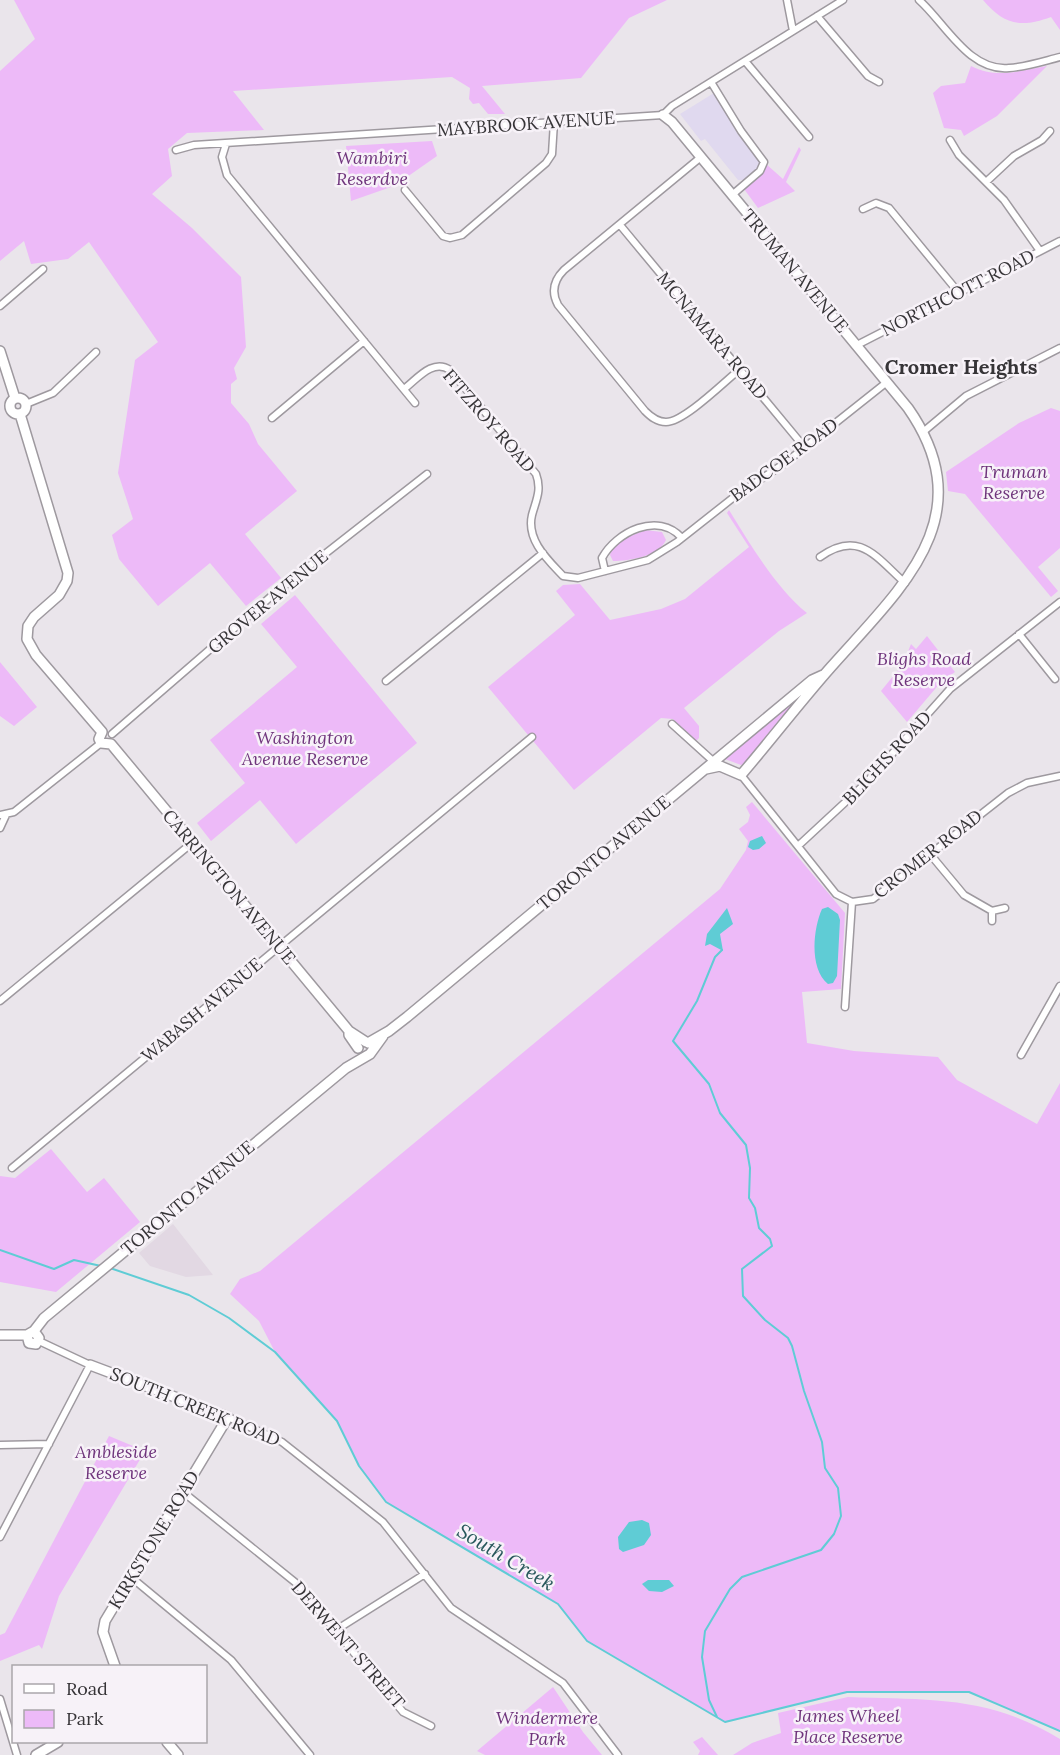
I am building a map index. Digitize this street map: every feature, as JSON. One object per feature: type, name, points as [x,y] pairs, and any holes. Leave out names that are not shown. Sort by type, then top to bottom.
[{"type":"street","points":[[787,0],[793,31]]},
{"type":"street","points":[[663,115],[711,82],[843,0]]},
{"type":"street","points":[[919,0],[972,57],[988,66],[1009,68],[1060,57]]},
{"type":"street","points":[[817,16],[868,76],[879,82]]},
{"type":"street","points":[[745,61],[809,137]]},
{"type":"street","points":[[711,82],[741,131],[764,162],[760,171],[732,195]]},
{"type":"street","name":"MAYBROOK AVENUE","points":[[176,150],[194,145],[663,115]]},
{"type":"street","name":"TRUMAN AVENUE","points":[[663,115],[672,122],[857,345],[923,432]]},
{"type":"street","points":[[405,190],[443,236],[450,238],[462,235],[546,163],[552,154],[554,123]]},
{"type":"street","points":[[986,182],[1014,156],[1042,140],[1050,131]]},
{"type":"street","points":[[950,140],[959,156],[1004,200],[1040,251]]},
{"type":"street","points":[[226,144],[222,157],[227,175],[415,403]]},
{"type":"street","points":[[700,157],[564,270],[556,280],[554,291],[558,305],[631,394],[651,417],[664,423],[672,421],[739,370]]},
{"type":"street","points":[[863,209],[876,203],[889,208],[959,293]]},
{"type":"street","name":"MCNAMARA ROAD","points":[[620,225],[805,448]]},
{"type":"street","name":"NORTHCOTT ROAD","points":[[857,345],[1060,241]]},
{"type":"street","points":[[0,306],[43,269]]},
{"type":"street","points":[[272,418],[364,341]]},
{"type":"street","points":[[923,432],[966,396],[1060,348]]},
{"type":"street","points":[[0,351],[15,398]]},
{"type":"street","points":[[26,404],[53,393],[96,352]]},
{"type":"street","name":"FITZROY ROAD","points":[[404,389],[434,366],[443,366],[450,370],[536,474],[540,490],[530,523],[536,543],[543,553]]},
{"type":"street","name":"BADCOE ROAD","points":[[543,553],[563,576],[578,578],[648,560],[682,538],[734,496],[805,448],[886,382]]},
{"type":"street","points":[[15,398],[21,398],[26,404],[24,411],[20,414],[10,408],[15,398]]},
{"type":"street","name":"CARRINGTON AVENUE","points":[[20,414],[66,561],[67,581],[59,596],[34,617],[27,632],[30,646],[364,1048]]},
{"type":"street","name":"TORONTO AVENUE","points":[[741,775],[905,583],[928,543],[937,509],[936,470],[923,432]]},
{"type":"street","name":"GROVER AVENUE","points":[[0,828],[3,815],[14,812],[106,738],[275,593],[427,474]]},
{"type":"street","points":[[605,571],[602,558],[610,543],[630,530],[651,525],[668,529],[682,538]]},
{"type":"street","points":[[820,556],[833,547],[846,543],[858,545],[905,583]]},
{"type":"street","points":[[386,681],[543,553]]},
{"type":"street","name":"BLIGHS ROAD","points":[[798,846],[866,783],[950,688],[1060,602]]},
{"type":"street","points":[[1019,634],[1055,679]]},
{"type":"street","name":"TORONTO AVENUE","points":[[33,1336],[44,1318],[346,1068],[364,1048],[384,1034],[812,680],[825,674]]},
{"type":"street","points":[[672,724],[710,765],[720,766],[741,775]]},
{"type":"street","name":"WABASH AVENUE","points":[[12,1168],[532,737]]},
{"type":"street","name":"CROMER ROAD","points":[[741,775],[836,894],[852,902],[873,899],[1008,793],[1027,783],[1060,776]]},
{"type":"street","points":[[0,1001],[192,843]]},
{"type":"street","points":[[930,854],[964,896],[992,911],[1005,908]]},
{"type":"street","points":[[845,1007],[852,902]]},
{"type":"street","points":[[992,911],[992,921]]},
{"type":"street","points":[[1021,1055],[1060,986]]},
{"type":"street","name":"SOUTH CREEK ROAD","points":[[0,1335],[33,1336],[90,1365],[228,1417],[282,1442],[383,1522],[458,1614],[563,1683],[618,1755]]},
{"type":"street","points":[[0,1538],[90,1365]]},
{"type":"street","name":"KIRKSTONE ROAD","points":[[115,1665],[103,1632],[105,1621],[228,1417]]},
{"type":"street","points":[[0,1445],[49,1444]]},
{"type":"street","name":"DERWENT STREET","points":[[183,1492],[296,1583],[403,1712],[431,1726]]},
{"type":"street","points":[[336,1630],[424,1574]]},
{"type":"street","points":[[132,1578],[231,1660],[310,1755]]},
{"type":"street","points":[[0,1699],[12,1739]]},
{"type":"street","points":[[36,1755],[56,1743]]},
{"type":"street","points":[[168,1743],[178,1755]]},
{"type":"shaded area","points":[[714,93],[737,131],[761,162],[760,167],[745,180],[738,180],[705,139],[701,141],[680,114]]},
{"type":"shaded area","points":[[173,1224],[213,1275],[186,1277],[150,1266],[139,1253]]},
{"type":"green space","points":[[14,0],[667,0],[629,18],[581,78],[482,86],[505,114],[488,114],[479,103],[473,104],[469,99],[470,88],[452,77],[233,91],[264,130],[187,133],[168,149],[172,176],[152,194],[192,228],[241,277],[246,347],[234,368],[237,379],[231,384],[231,403],[249,424],[258,444],[297,491],[245,534],[281,578],[246,606],[210,563],[158,606],[119,559],[112,535],[133,519],[118,473],[135,360],[158,342],[89,242],[68,259],[31,264],[24,241],[0,261],[0,71],[35,39]]},
{"type":"green space","points":[[983,0],[1060,0],[1060,30],[1051,17],[1022,23],[1006,19],[998,15]]},
{"type":"green space","points":[[971,66],[999,73],[1047,66],[997,116],[964,136],[961,130],[944,128],[933,93],[941,86],[965,83]]},
{"type":"green space","name":"Wambiri Reserdve","points":[[432,141],[437,156],[407,177],[398,178],[391,187],[351,201],[346,146]]},
{"type":"green space","points":[[799,147],[801,150],[786,182],[795,191],[758,208],[744,189],[763,173],[766,164],[783,179]]},
{"type":"green space","name":"Truman Reserve","points":[[1051,408],[1060,411],[1060,548],[1038,567],[1058,591],[1051,597],[965,494],[948,491],[946,472],[1019,423]]},
{"type":"green space","points":[[729,510],[774,578],[807,613],[779,631],[684,708],[699,726],[699,738],[696,741],[673,719],[661,718],[574,790],[488,687],[575,615],[556,591],[563,585],[580,584],[610,620],[661,609],[685,599],[749,547],[727,513]]},
{"type":"green space","points":[[645,530],[662,532],[666,540],[651,554],[613,561],[610,555],[615,546],[624,539]]},
{"type":"green space","name":"Washington Avenue Reserve","points":[[295,595],[417,743],[296,844],[260,800],[211,841],[197,823],[245,783],[210,740],[297,667],[261,624]]},
{"type":"green space","name":"Blighs Road Reserve","points":[[927,636],[955,672],[941,682],[907,722],[881,691],[903,664],[911,644],[916,649]]},
{"type":"green space","points":[[0,662],[37,707],[14,726],[0,716]]},
{"type":"green space","points":[[815,681],[747,763],[741,765],[725,759]]},
{"type":"green space","points":[[752,802],[845,913],[841,989],[802,992],[807,1043],[854,1051],[938,1057],[957,1080],[1037,1124],[1060,1083],[1060,1731],[970,1692],[847,1692],[725,1722],[587,1641],[557,1604],[386,1502],[359,1466],[337,1421],[275,1352],[259,1321],[230,1294],[240,1279],[260,1271],[720,889],[746,850],[748,841],[739,829],[748,822],[750,815],[746,807]]},
{"type":"green space","points":[[51,1149],[87,1192],[104,1178],[140,1222],[56,1292],[0,1282],[0,1176],[15,1178]]},
{"type":"green space","name":"Ambleside Reserve","points":[[109,1436],[145,1451],[59,1596],[42,1649],[39,1645],[0,1661],[0,1635],[5,1633]]},
{"type":"green space","name":"Windermere Park","points":[[553,1687],[583,1732],[602,1755],[485,1755],[477,1751]]},
{"type":"green space","name":"James Wheel Place Reserve","points":[[848,1697],[931,1700],[982,1707],[1008,1714],[1060,1739],[1060,1755],[733,1755],[752,1743],[781,1733],[778,1713]]},
{"type":"green space","points":[[702,1737],[718,1755],[698,1755],[700,1751],[693,1742]]},
{"type":"water","points":[[762,836],[766,843],[759,849],[753,850],[748,847],[750,841]]},
{"type":"water","points":[[828,907],[838,914],[840,920],[837,976],[833,983],[828,984],[818,969],[814,948],[819,917],[822,909]]},
{"type":"water","points":[[727,908],[733,924],[720,934],[723,951],[710,944],[705,946],[707,934]]},
{"type":"water","points":[[642,1520],[649,1523],[651,1535],[644,1545],[623,1552],[619,1549],[618,1537],[629,1522]]},
{"type":"water","points":[[648,1580],[669,1580],[674,1586],[662,1592],[649,1591],[642,1584]]},
{"type":"waterway","points":[[717,1717],[709,1700],[702,1657],[705,1631],[730,1589],[742,1577],[821,1550],[834,1534],[841,1516],[838,1488],[825,1468],[822,1442],[804,1391],[792,1346],[788,1338],[765,1320],[743,1296],[742,1269],[772,1246],[770,1239],[759,1228],[755,1208],[749,1198],[750,1168],[746,1145],[720,1113],[709,1084],[673,1041],[697,1001],[715,957],[722,950]]},
{"type":"waterway","name":"South Creek","points":[[0,1250],[54,1269],[74,1260],[101,1266]]},
{"type":"waterway","name":"South Creek","points":[[110,1268],[189,1295],[229,1318],[275,1352],[337,1421],[359,1466],[386,1502],[558,1604],[587,1641],[725,1722],[847,1692],[969,1692],[1060,1731]]},
{"type":"district","name":"Cromer Heights","points":[[961,367]]}]
